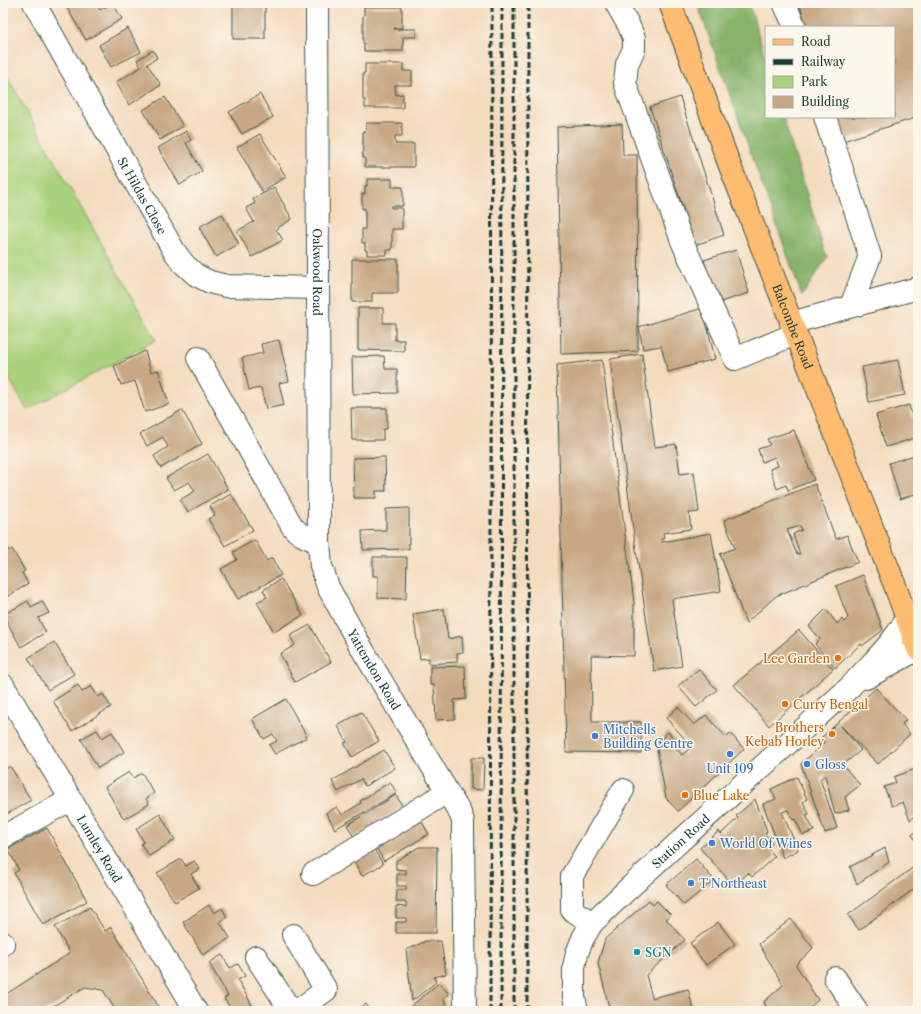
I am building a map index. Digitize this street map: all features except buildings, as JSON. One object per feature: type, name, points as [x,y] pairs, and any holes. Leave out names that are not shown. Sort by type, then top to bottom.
[{"type":"main road","name":"Balcombe Road","points":[[670,3],[728,160],[793,328],[912,616],[918,649]]},
{"type":"street","name":"St Hildas Close","points":[[34,3],[174,251],[184,264],[196,275],[210,282],[226,286],[318,288]]},
{"type":"street","name":"Oakwood Road","points":[[317,3],[319,542]]},
{"type":"street","points":[[616,3],[634,38],[634,49],[627,64],[625,83],[682,241],[735,359],[793,328],[851,306],[918,288]]},
{"type":"street","points":[[784,3],[795,26]]},
{"type":"street","points":[[825,118],[870,256],[851,306]]},
{"type":"street","points":[[198,358],[292,526],[298,533],[319,542]]},
{"type":"street","name":"Yattendon Road","points":[[319,542],[321,566],[328,587],[358,642],[460,813],[463,826],[465,1011]]},
{"type":"street","name":"Station Road","points":[[575,1004],[574,967],[577,953],[583,938],[592,923],[650,868],[851,686],[912,616]]},
{"type":"street","points":[[851,686],[918,649]]},
{"type":"street","name":"Lumley Road","points":[[3,686],[196,1011]]},
{"type":"street","points":[[592,923],[572,910],[572,876],[623,790]]},
{"type":"street","points":[[313,874],[447,792]]},
{"type":"street","points":[[3,837],[70,800]]},
{"type":"street","points":[[293,935],[326,990],[297,1011]]},
{"type":"street","points":[[256,957],[291,1011]]},
{"type":"street","points":[[835,978],[857,1011]]},
{"type":"green space","points":[[697,3],[749,3],[765,57],[765,118],[783,118],[826,256],[828,256],[802,296]]},
{"type":"green space","points":[[3,69],[156,340],[27,410],[3,368]]},
{"type":"railway","points":[[490,1011],[492,3]]},
{"type":"railway","points":[[501,1011],[502,3]]},
{"type":"railway","points":[[514,3],[514,1011]]},
{"type":"railway","points":[[527,1011],[528,3]]},
{"type":"place","name":"Lee Garden","points":[[838,658]]},
{"type":"place","name":"Curry Bengal","points":[[785,704]]},
{"type":"place","name":"Brothers Kebab Horley","points":[[832,734]]},
{"type":"place","name":"Mitchells Building Centre","points":[[595,736]]},
{"type":"place","name":"Unit 109","points":[[730,754]]},
{"type":"place","name":"Gloss","points":[[807,764]]},
{"type":"place","name":"Blue Lake","points":[[685,795]]},
{"type":"place","name":"World Of Wines","points":[[712,843]]},
{"type":"place","name":"T Northeast","points":[[691,883]]},
{"type":"place","name":"SGN","points":[[637,952]]}]
